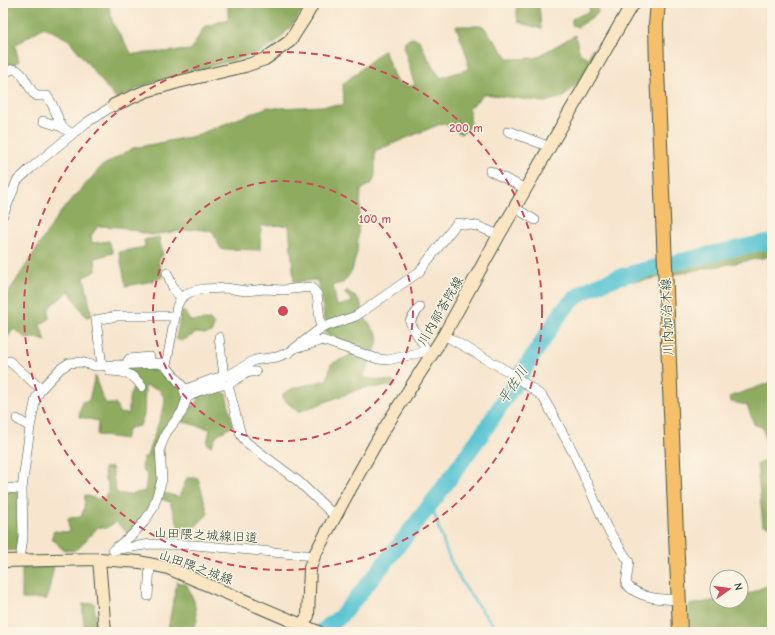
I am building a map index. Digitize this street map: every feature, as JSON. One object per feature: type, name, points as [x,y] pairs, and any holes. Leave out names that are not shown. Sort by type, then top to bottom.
[{"type":"main road","points":[[114,105],[146,91],[246,66],[265,58],[290,41],[313,3]]},
{"type":"main road","name":"川内祁答院線","points":[[310,628],[308,616],[309,574],[314,556],[381,434],[430,352],[444,335],[499,235],[629,9],[635,3]]},
{"type":"main road","name":"川内加治木線","points":[[658,3],[656,25],[657,70],[680,632]]},
{"type":"main road","points":[[99,559],[104,632]]},
{"type":"main road","name":"山田隈之城線","points":[[3,561],[99,559],[150,564],[168,568],[310,628]]},
{"type":"street","points":[[3,73],[12,69],[17,70],[23,76],[33,93],[38,96],[47,96],[62,127]]},
{"type":"street","points":[[3,215],[17,181],[72,134],[114,105]]},
{"type":"street","points":[[43,121],[62,127],[72,134]]},
{"type":"street","points":[[508,131],[550,147]]},
{"type":"street","points":[[490,171],[526,189]]},
{"type":"street","points":[[515,208],[535,220]]},
{"type":"street","points":[[290,352],[321,328],[356,316],[419,272],[457,223],[477,226],[499,235]]},
{"type":"street","points":[[167,273],[174,290],[180,298]]},
{"type":"street","points":[[166,366],[177,306],[180,298],[190,292],[203,289],[226,288],[246,291],[265,289],[283,290],[311,287],[317,294],[321,328]]},
{"type":"street","points":[[226,381],[229,375],[255,360],[276,357],[310,343],[322,340],[378,359],[388,360],[430,352],[410,321],[420,307]]},
{"type":"street","points":[[142,387],[131,374],[110,371],[105,366],[96,320],[117,316],[175,316]]},
{"type":"street","points":[[444,335],[509,372],[542,396],[574,454],[607,528],[629,562],[626,584],[631,590],[653,598],[679,600]]},
{"type":"street","points":[[218,337],[226,381],[241,435],[246,442],[298,481],[336,517]]},
{"type":"street","points":[[125,365],[129,359],[150,357]]},
{"type":"street","points":[[9,361],[41,389]]},
{"type":"street","points":[[20,560],[23,537],[22,490],[30,427],[36,398],[41,389],[60,369],[69,363],[80,362],[95,366],[105,366],[159,363],[166,366],[183,387],[186,394],[182,412],[166,433],[160,448],[162,480],[153,508],[144,522],[132,535],[113,550]]},
{"type":"street","points":[[186,394],[219,385],[252,371],[256,372]]},
{"type":"street","points":[[17,419],[30,427]]},
{"type":"street","points":[[3,488],[22,490]]},
{"type":"street","name":"山田隈之城線旧道","points":[[99,559],[113,550],[151,544],[196,545],[314,556]]},
{"type":"street","points":[[148,596],[150,564]]},
{"type":"green space","points":[[3,3],[108,3],[113,24],[132,54],[191,50],[204,27],[228,19],[228,3],[307,3],[293,24],[276,43],[259,53],[148,84],[116,99],[69,40],[44,27],[15,45],[19,62],[3,68]]},
{"type":"green space","points":[[516,3],[539,3],[541,29],[518,22]]},
{"type":"green space","points":[[587,3],[596,3],[598,13],[578,27],[572,25],[572,19],[590,11]]},
{"type":"green space","points":[[456,26],[483,26],[509,59],[535,58],[575,35],[580,54],[589,58],[592,49],[596,50],[598,57],[577,84],[563,97],[545,102],[484,94],[469,109],[471,126],[461,134],[443,123],[375,151],[375,176],[372,183],[361,190],[357,252],[352,271],[343,283],[333,285],[337,306],[353,302],[344,293],[347,290],[360,301],[364,317],[379,337],[363,378],[397,382],[395,386],[363,388],[298,412],[283,399],[283,394],[293,388],[327,380],[331,364],[349,356],[351,346],[325,333],[323,308],[317,280],[294,282],[289,225],[261,226],[260,250],[221,249],[212,231],[196,229],[151,235],[121,227],[98,226],[91,236],[92,243],[109,241],[113,253],[95,258],[96,271],[84,277],[92,316],[86,317],[69,291],[49,308],[49,319],[40,325],[46,341],[36,338],[27,339],[14,329],[3,343],[3,301],[59,214],[102,166],[133,148],[194,136],[268,107],[280,108],[344,105],[343,84],[384,50],[395,79],[403,85],[415,86],[404,48],[405,41],[412,38],[419,40],[432,66],[441,78],[468,69],[468,59]]},
{"type":"green space","points":[[159,237],[163,255],[158,261],[163,277],[148,282],[126,286],[119,252],[145,247],[144,240]]},
{"type":"green space","points":[[772,245],[772,256],[640,281],[630,281],[724,255]]},
{"type":"green space","points":[[181,312],[185,312],[190,321],[210,320],[214,325],[212,332],[205,334],[196,333],[182,341],[176,339]]},
{"type":"green space","points":[[124,367],[164,367],[181,388],[185,398],[180,413],[164,432],[153,503],[139,524],[128,533],[116,522],[106,528],[98,527],[80,547],[72,551],[62,549],[51,539],[54,531],[69,532],[68,518],[81,517],[84,509],[85,495],[97,499],[105,498],[108,491],[108,483],[105,480],[104,468],[112,467],[117,493],[128,495],[145,491],[147,475],[142,470],[143,458],[147,456],[164,407],[165,399],[159,389],[145,386],[144,415],[140,426],[129,428],[125,439],[97,435],[98,421],[79,417],[82,402],[89,400],[95,376],[106,404],[116,404],[119,413],[129,414],[129,399],[132,389],[138,385]]},
{"type":"green space","points":[[772,382],[772,527],[763,525],[757,465],[769,457],[763,428],[754,424],[747,405],[731,402],[729,397]]},
{"type":"green space","points":[[213,390],[222,390],[226,394],[233,426],[218,434],[211,446],[207,444],[210,429],[180,421],[188,414],[192,406],[201,395]]},
{"type":"green space","points":[[187,478],[198,478],[208,514],[194,528],[192,540],[180,531],[170,502],[159,498],[160,492],[179,497]]},
{"type":"green space","points":[[3,491],[20,492],[19,550],[3,551]]},
{"type":"green space","points":[[54,566],[47,599],[22,599],[22,568]]},
{"type":"green space","points":[[177,582],[187,585],[194,601],[197,621],[190,632],[168,632]]},
{"type":"green space","points":[[772,583],[772,632],[691,632],[689,605],[709,601],[709,609],[749,609],[749,593]]},
{"type":"green space","points":[[94,603],[97,632],[87,632],[85,629],[83,615],[83,604]]},
{"type":"waterway","name":"平佐川","points":[[321,632],[341,616],[437,496],[484,431],[562,311],[574,299],[582,293],[602,283],[623,276],[705,255],[772,241]]},
{"type":"waterway","points":[[431,503],[445,547],[455,570],[483,613],[500,632]]}]
